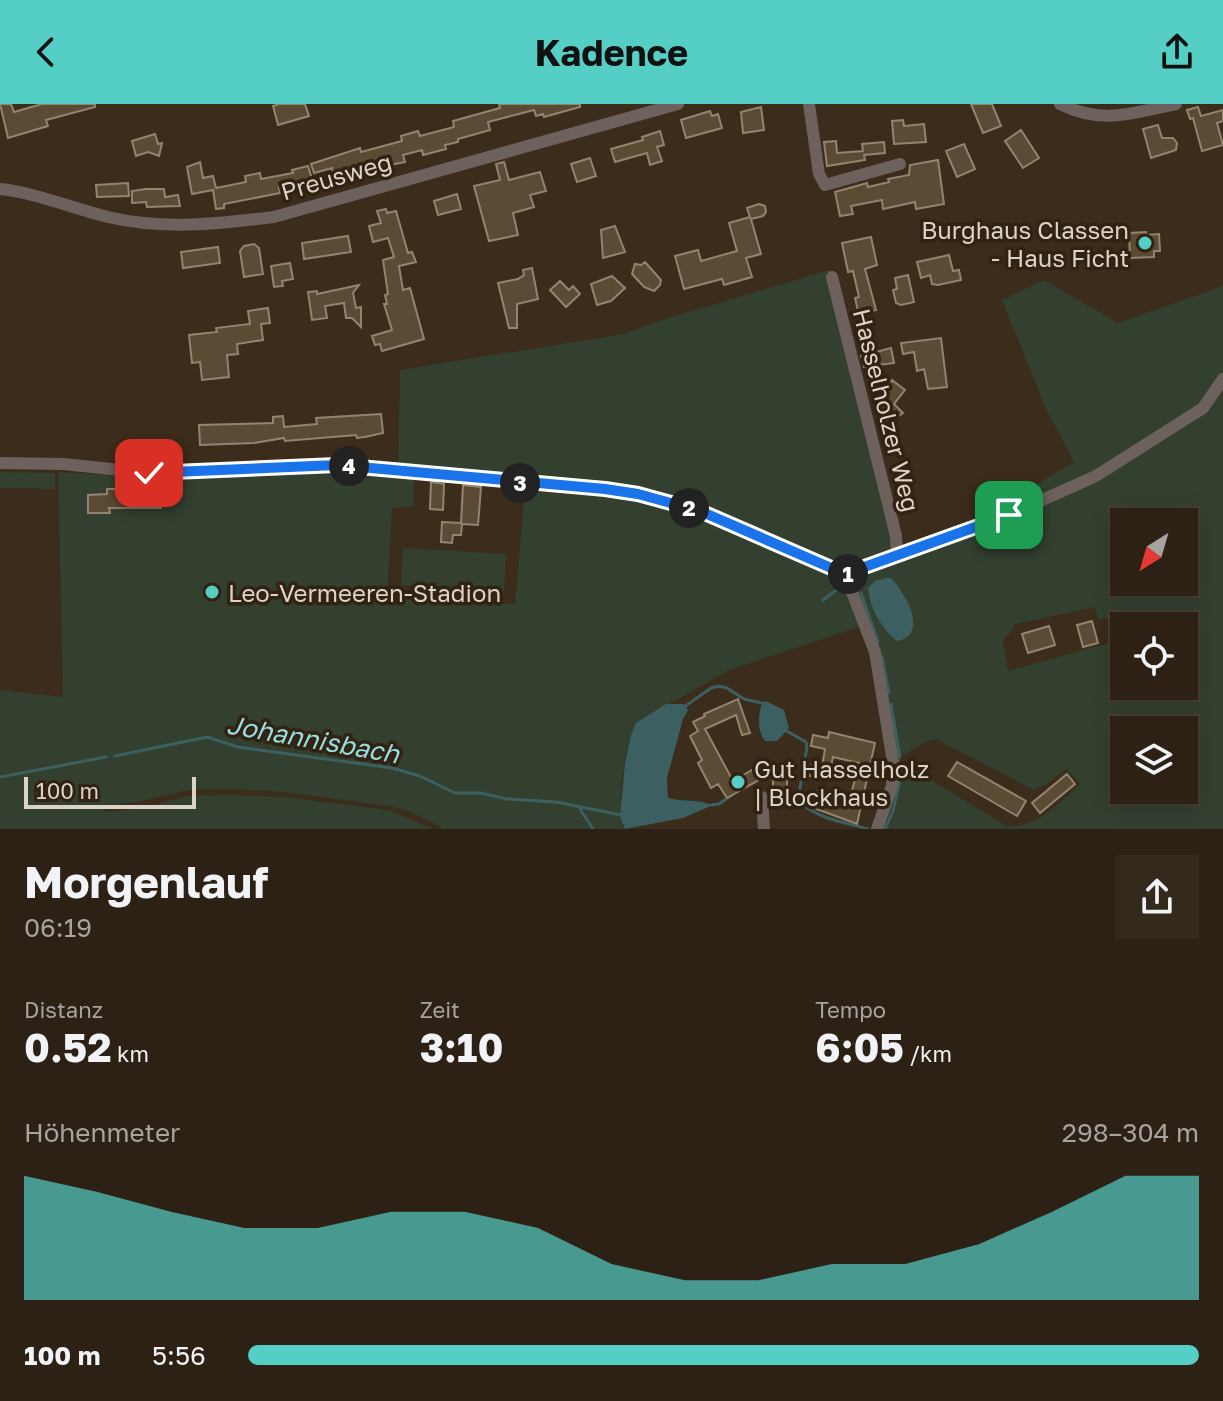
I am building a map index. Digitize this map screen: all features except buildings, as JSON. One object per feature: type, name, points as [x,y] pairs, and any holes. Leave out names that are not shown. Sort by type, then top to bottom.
[{"type":"street","name":"Preusweg","points":[[0,189],[112,218],[188,226],[274,217],[678,104]]},
{"type":"street","points":[[809,104],[819,174],[825,185],[900,164]]},
{"type":"street","points":[[1060,104],[1077,112],[1101,117],[1176,104]]},
{"type":"street","name":"Hasselholzer Weg","points":[[832,277],[896,536],[897,554]]},
{"type":"street","name":"Hasselholzer Weg","points":[[845,574],[1009,515],[1096,476],[1203,408],[1223,379]]},
{"type":"street","points":[[0,463],[63,464],[149,473],[337,465],[605,489],[638,494],[700,511],[845,574],[875,652],[893,762],[892,786],[877,829]]},
{"type":"street","points":[[762,797],[764,829]]},
{"type":"green space","points":[[829,270],[894,542],[893,550],[843,569],[687,501],[398,465],[400,370],[624,334]]},
{"type":"green space","points":[[1044,280],[1118,323],[1223,286],[1223,829],[882,829],[901,773],[909,767],[1007,826],[1018,826],[1038,819],[1080,784],[1066,769],[1034,790],[936,739],[901,756],[900,764],[897,764],[858,595],[858,582],[865,573],[1011,522],[1008,508],[1024,492],[1074,462],[1046,409],[1002,300]],"holes":[[[891,578],[904,594],[914,621],[885,626],[876,615],[868,594],[878,580]]]},
{"type":"green space","points":[[277,471],[332,471],[414,477],[413,507],[392,508],[387,596],[515,604],[525,488],[606,494],[691,511],[832,572],[843,580],[862,626],[729,670],[636,723],[623,776],[621,805],[625,829],[444,829],[407,810],[389,806],[285,792],[231,789],[188,790],[104,806],[104,812],[137,809],[189,796],[284,797],[389,810],[433,829],[0,829],[0,690],[63,697],[58,472],[179,480]]},
{"type":"green space","points":[[0,472],[55,473],[55,489],[0,488]]},
{"type":"green space","points":[[403,548],[506,554],[504,591],[401,585]]},
{"type":"water","points":[[886,578],[897,584],[912,612],[912,631],[897,641],[877,617],[869,595],[868,588],[875,581]]},
{"type":"water","points":[[766,701],[784,710],[789,728],[777,741],[765,741],[761,733],[760,713],[762,703]]},
{"type":"water","points":[[666,704],[684,704],[688,710],[667,778],[668,798],[713,805],[683,818],[625,829],[620,816],[631,735],[636,723]]},
{"type":"waterway","points":[[823,600],[842,586]]},
{"type":"waterway","points":[[861,593],[878,642]]},
{"type":"waterway","points":[[882,657],[889,693]]},
{"type":"waterway","points":[[684,707],[711,688],[719,686],[744,699],[762,703]]},
{"type":"waterway","points":[[891,704],[900,757]]},
{"type":"waterway","points":[[785,730],[806,742],[799,794],[802,804],[825,817],[868,829]]},
{"type":"waterway","name":"Johannisbach","points":[[115,756],[207,737],[238,747],[392,768],[420,776],[455,793],[556,802],[621,815]]},
{"type":"waterway","name":"Johannisbach","points":[[0,777],[106,757]]},
{"type":"waterway","points":[[885,829],[893,811],[901,776]]},
{"type":"waterway","name":"Johannisbach","points":[[711,805],[719,804],[732,795]]},
{"type":"waterway","points":[[580,809],[593,829]]},
{"type":"place","name":"Burghaus Classen - Haus Ficht","points":[[1145,243]]},
{"type":"place","name":"Leo-Vermeeren-Stadion","points":[[212,592]]},
{"type":"place","name":"Gut Hasselholz | Blockhaus","points":[[738,782]]},
{"type":"route","points":[[149,473],[337,465],[605,489],[638,494],[700,511],[845,574],[1009,515]]}]
